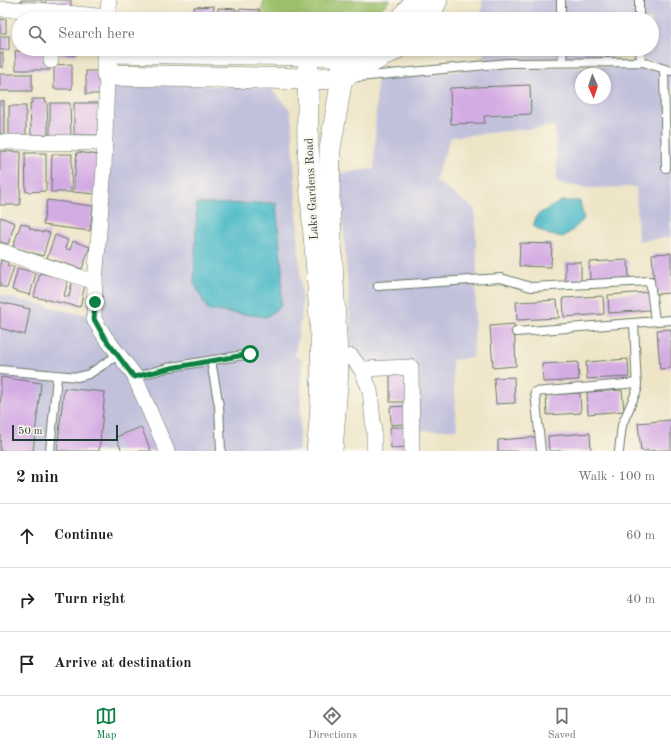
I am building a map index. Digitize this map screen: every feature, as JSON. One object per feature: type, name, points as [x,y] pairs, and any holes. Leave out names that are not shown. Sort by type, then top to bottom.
[{"type":"main road","points":[[407,12],[416,0]]},
{"type":"main road","points":[[432,12],[438,0]]},
{"type":"main road","points":[[107,56],[107,75],[309,79],[342,78],[383,56]]},
{"type":"main road","name":"Lake Gardens Road","points":[[308,56],[308,144],[320,318],[337,366]]},
{"type":"main road","name":"Lake Gardens Road","points":[[337,366],[329,200],[330,149],[347,56]]},
{"type":"main road","points":[[317,451],[319,433],[337,366]]},
{"type":"main road","points":[[332,451],[337,366]]},
{"type":"street","points":[[108,12],[109,0]]},
{"type":"street","points":[[0,9],[25,12]]},
{"type":"street","points":[[107,75],[105,143],[95,282],[94,319],[104,337],[134,377],[167,451]]},
{"type":"street","points":[[0,142],[105,143]]},
{"type":"street","points":[[0,251],[95,282]]},
{"type":"street","points":[[337,366],[361,369],[411,367],[412,451]]},
{"type":"street","points":[[361,369],[370,390],[374,432],[374,451]]},
{"type":"lane","points":[[561,0],[562,12]]},
{"type":"lane","points":[[639,0],[640,12]]},
{"type":"lane","points":[[562,56],[562,62]]},
{"type":"lane","points":[[641,56],[641,62]]},
{"type":"lane","points":[[342,78],[508,62],[641,62],[668,70],[666,168]]},
{"type":"lane","points":[[378,286],[501,278],[531,286],[650,281],[656,321]]},
{"type":"lane","points":[[516,332],[671,320]]},
{"type":"lane","points":[[619,451],[622,425],[637,390],[634,323]]},
{"type":"lane","points":[[134,377],[171,368],[250,354]]},
{"type":"lane","points":[[0,370],[78,377],[89,374],[118,355]]},
{"type":"lane","points":[[211,361],[219,406],[221,451]]},
{"type":"lane","points":[[50,451],[57,376]]},
{"type":"lane","points":[[541,451],[535,392],[637,383]]},
{"type":"shaded area","points":[[482,0],[671,0],[671,67],[637,57],[484,61],[484,56],[659,56],[659,12],[482,12]]},
{"type":"shaded area","points":[[637,66],[671,74],[671,237],[638,241],[636,187],[586,188],[557,183],[555,126],[451,137],[435,180],[475,209],[477,270],[473,357],[452,360],[457,429],[414,431],[416,365],[364,366],[352,351],[340,173],[374,169],[377,79],[489,68]]},
{"type":"shaded area","points":[[110,82],[270,88],[290,110],[292,123],[302,309],[295,355],[302,360],[298,451],[0,451],[0,295],[75,313],[96,315]]},
{"type":"green space","points":[[264,0],[390,0],[377,12],[261,12]]},
{"type":"water","points":[[561,201],[580,201],[584,219],[573,230],[563,237],[549,235],[533,226],[537,215]]},
{"type":"water","points":[[276,203],[282,270],[281,306],[266,317],[208,310],[194,283],[197,204]]},
{"type":"building","points":[[21,0],[42,0],[42,6],[21,7]]},
{"type":"building","points":[[45,0],[71,0],[71,10],[45,10]]},
{"type":"building","points":[[214,6],[214,12],[194,12],[194,7]]},
{"type":"building","points":[[218,8],[236,9],[236,12],[218,12]]},
{"type":"building","points":[[239,9],[259,10],[259,12],[239,12]]},
{"type":"building","points":[[0,19],[6,19],[6,33],[0,33]]},
{"type":"building","points":[[0,36],[9,36],[9,50],[0,50]]},
{"type":"building","points":[[0,53],[3,53],[3,67],[0,67]]},
{"type":"building","points":[[15,56],[50,56],[50,70],[16,70]]},
{"type":"building","points":[[72,64],[72,89],[54,89],[54,65]]},
{"type":"building","points":[[86,71],[100,71],[100,94],[86,94]]},
{"type":"building","points":[[0,74],[32,74],[32,91],[0,91]]},
{"type":"building","points":[[530,85],[531,114],[484,116],[485,123],[451,124],[450,88]]},
{"type":"building","points":[[32,99],[46,99],[48,135],[31,135],[30,103],[32,103]]},
{"type":"building","points":[[0,101],[4,101],[4,134],[0,134]]},
{"type":"building","points":[[50,103],[70,103],[71,136],[50,137]]},
{"type":"building","points":[[74,103],[100,103],[100,135],[74,135]]},
{"type":"building","points":[[9,106],[26,106],[26,135],[9,135]]},
{"type":"building","points":[[0,151],[21,152],[20,205],[0,205]]},
{"type":"building","points":[[77,152],[99,155],[95,194],[73,192]]},
{"type":"building","points":[[25,153],[46,153],[46,191],[26,192]]},
{"type":"building","points":[[52,154],[72,154],[71,192],[51,192]]},
{"type":"building","points":[[47,200],[93,206],[90,231],[43,225]]},
{"type":"building","points":[[0,217],[15,223],[8,244],[0,242]]},
{"type":"building","points":[[21,223],[30,226],[29,228],[43,233],[43,231],[50,233],[43,256],[13,247]]},
{"type":"building","points":[[55,235],[68,240],[65,248],[70,250],[73,241],[90,247],[82,269],[47,258]]},
{"type":"building","points":[[520,243],[552,244],[551,267],[519,266]]},
{"type":"building","points":[[671,253],[671,293],[655,294],[652,254]]},
{"type":"building","points":[[1,260],[8,262],[7,265],[14,267],[7,288],[0,286]]},
{"type":"building","points":[[628,260],[629,278],[590,280],[589,262]]},
{"type":"building","points":[[565,262],[581,262],[581,282],[565,282]]},
{"type":"building","points":[[18,268],[36,273],[30,295],[12,290]]},
{"type":"building","points":[[40,273],[68,280],[64,296],[69,297],[72,282],[85,285],[80,307],[34,297]]},
{"type":"building","points":[[648,292],[650,310],[609,313],[608,295]]},
{"type":"building","points":[[603,296],[604,314],[564,317],[563,298]]},
{"type":"building","points":[[557,300],[559,318],[517,320],[516,302]]},
{"type":"building","points":[[0,302],[30,309],[25,335],[0,328]]},
{"type":"building","points":[[514,324],[516,366],[493,368],[490,326]]},
{"type":"building","points":[[671,329],[671,368],[660,369],[657,330]]},
{"type":"building","points":[[628,359],[629,377],[587,379],[586,362]]},
{"type":"building","points":[[578,362],[579,380],[543,382],[542,364]]},
{"type":"building","points":[[406,369],[406,402],[390,402],[390,370]]},
{"type":"building","points":[[1,377],[41,383],[33,451],[0,451]]},
{"type":"building","points":[[514,377],[515,403],[496,404],[494,378]]},
{"type":"building","points":[[64,388],[105,392],[99,451],[57,451]]},
{"type":"building","points":[[622,390],[624,411],[588,414],[587,392]]},
{"type":"building","points":[[580,393],[581,413],[547,415],[546,395]]},
{"type":"building","points":[[405,406],[406,424],[391,425],[390,407]]},
{"type":"building","points":[[671,420],[671,450],[641,451],[638,423]]},
{"type":"building","points":[[141,427],[151,451],[122,451],[116,437]]},
{"type":"building","points":[[390,427],[407,427],[407,447],[391,448]]},
{"type":"building","points":[[590,433],[591,451],[549,451],[548,436]]},
{"type":"building","points":[[537,437],[538,451],[498,451],[498,440]]},
{"type":"route","points":[[95,302],[94,319],[104,337],[133,373],[134,377],[171,368],[250,354]]}]
